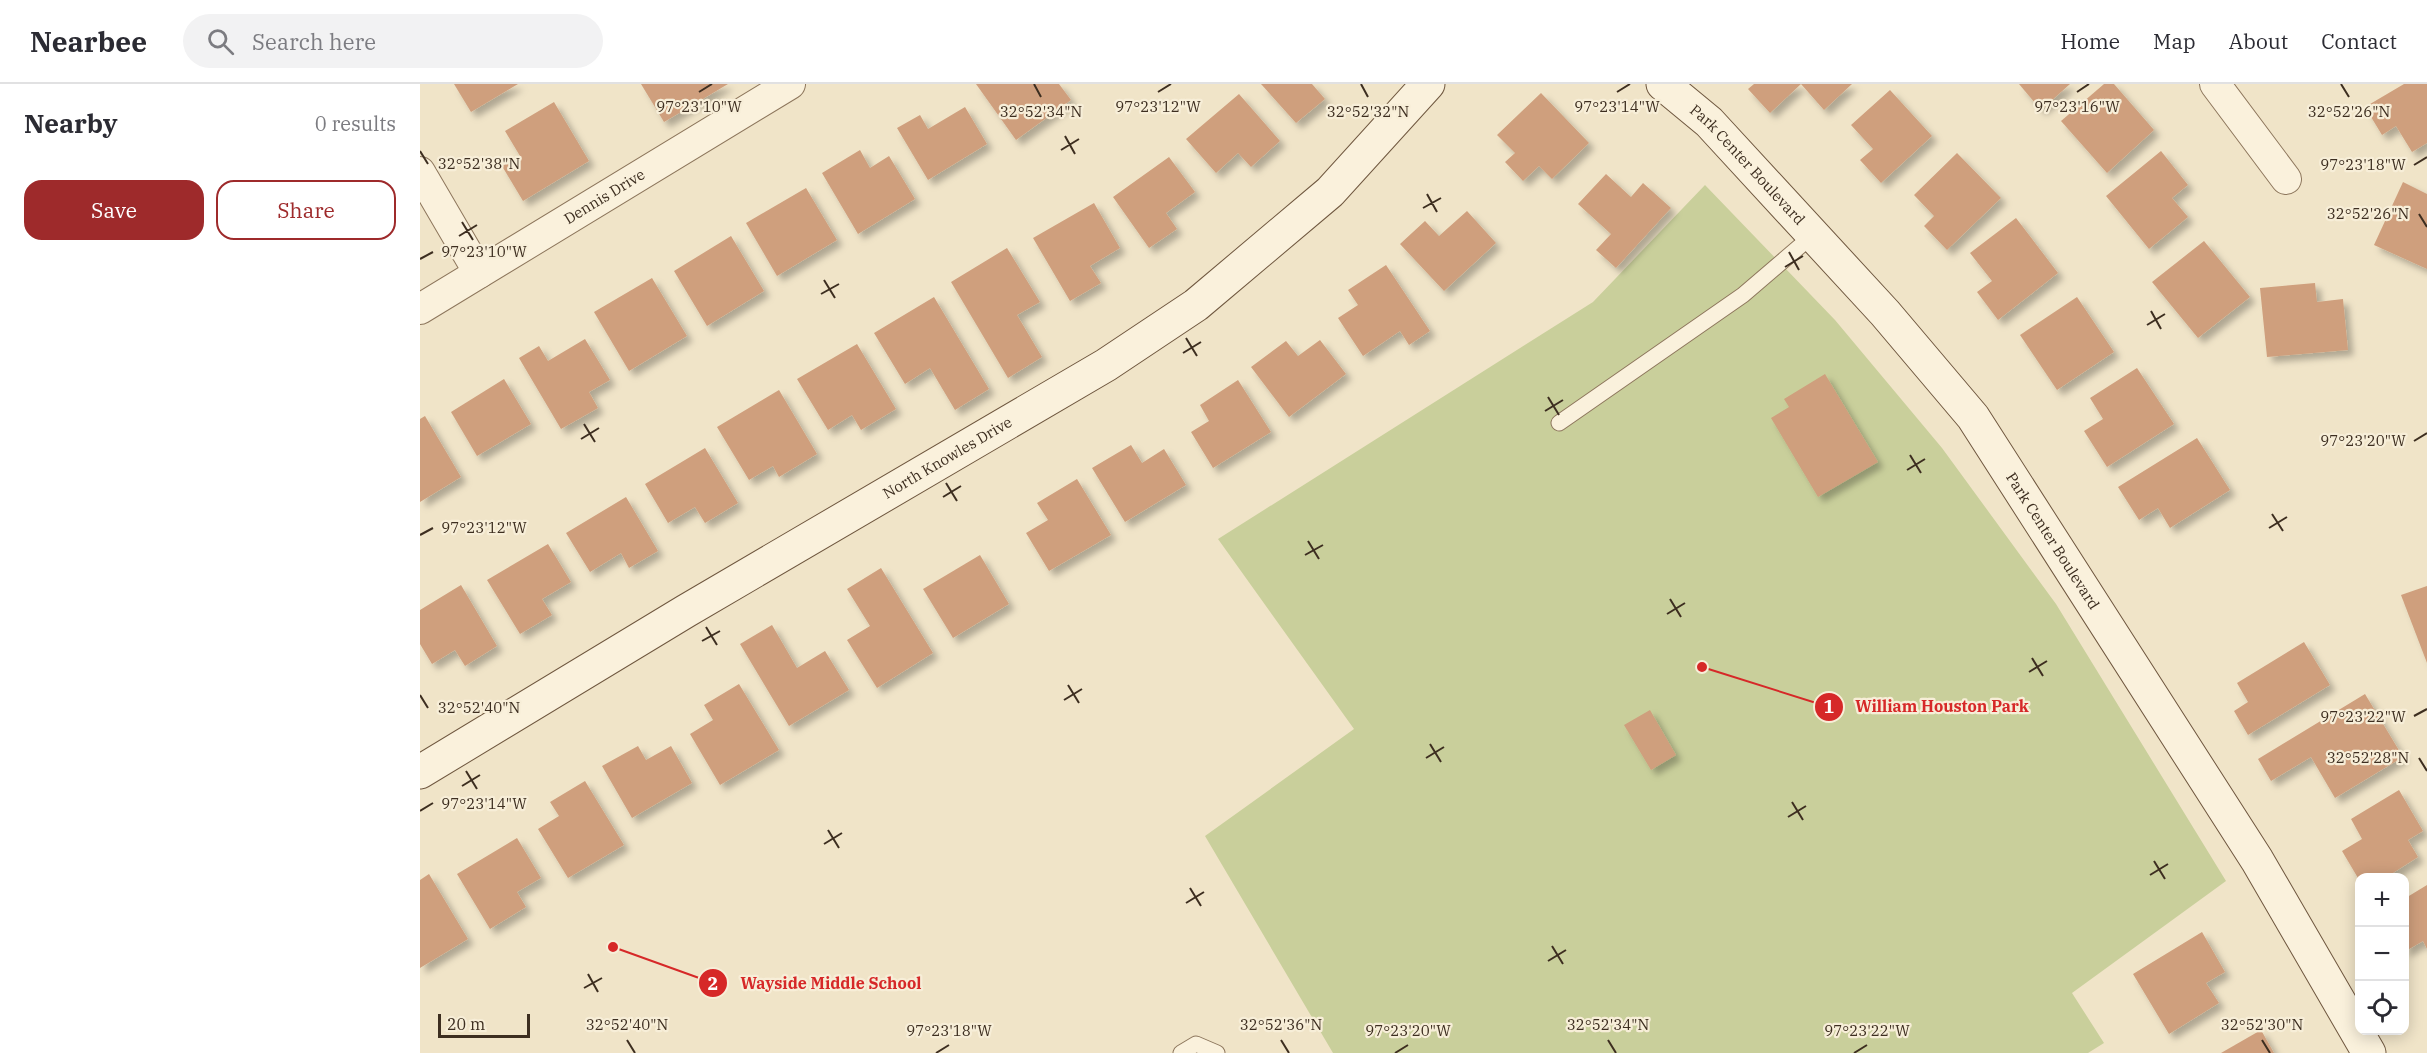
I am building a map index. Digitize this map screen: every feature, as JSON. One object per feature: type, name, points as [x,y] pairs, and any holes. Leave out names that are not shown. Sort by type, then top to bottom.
[{"type":"street","name":"Dennis Drive","points":[[420,309],[790,84]]},
{"type":"street","name":"North Knowles Drive","points":[[420,772],[686,611],[1106,365],[1196,306],[1330,192],[1428,84]]},
{"type":"street","name":"Park Center Boulevard","points":[[1663,84],[1709,122],[1885,313],[1973,417],[2257,860],[2369,1053]]},
{"type":"street","points":[[2215,84],[2286,179]]},
{"type":"street","points":[[420,172],[479,273]]},
{"type":"lane","points":[[1559,423],[1743,295],[1813,234]]},
{"type":"lane","points":[[1181,1053],[1196,1044],[1217,1053]]},
{"type":"green space","points":[[1705,185],[1835,320],[1942,448],[2056,604],[2226,881],[2072,993],[2104,1043],[2088,1053],[1333,1053],[1205,836],[1354,729],[1218,539],[1593,302]]},
{"type":"building","points":[[454,84],[518,84],[471,112]]},
{"type":"building","points":[[641,84],[728,84],[664,122]]},
{"type":"building","points":[[976,84],[1059,84],[1071,100],[1016,140]]},
{"type":"building","points":[[1261,84],[1312,84],[1325,99],[1296,123]]},
{"type":"building","points":[[1754,84],[1801,84],[1770,113],[1748,89]]},
{"type":"building","points":[[1801,84],[1852,84],[1824,110]]},
{"type":"building","points":[[2019,84],[2070,84],[2041,110]]},
{"type":"building","points":[[2104,84],[2114,84],[2154,130],[2107,173],[2061,121]]},
{"type":"building","points":[[2404,84],[2427,84],[2427,143],[2412,152],[2396,126],[2382,135],[2365,107]]},
{"type":"building","points":[[1890,90],[1932,136],[1881,183],[1860,160],[1873,149],[1851,125]]},
{"type":"building","points":[[1541,93],[1589,143],[1552,179],[1539,166],[1523,181],[1505,162],[1515,153],[1497,135]]},
{"type":"building","points":[[1239,94],[1280,141],[1251,167],[1238,153],[1216,173],[1186,139]]},
{"type":"building","points":[[554,102],[589,161],[523,201],[502,166],[520,156],[505,131]]},
{"type":"building","points":[[965,107],[987,144],[928,180],[897,128],[920,115],[928,129]]},
{"type":"building","points":[[860,150],[870,168],[889,156],[915,199],[858,234],[822,173]]},
{"type":"building","points":[[2161,151],[2188,185],[2172,198],[2188,217],[2149,249],[2106,196]]},
{"type":"building","points":[[1957,153],[2001,198],[1947,250],[1924,226],[1934,216],[1914,195]]},
{"type":"building","points":[[1169,157],[1195,192],[1166,213],[1177,229],[1149,248],[1113,197]]},
{"type":"building","points":[[1606,174],[1631,197],[1643,183],[1671,208],[1616,268],[1596,250],[1611,234],[1578,204]]},
{"type":"building","points":[[2403,182],[2427,194],[2427,269],[2374,245]]},
{"type":"building","points":[[806,188],[837,240],[777,276],[746,223]]},
{"type":"building","points":[[1094,203],[1120,248],[1090,266],[1101,283],[1070,301],[1033,238]]},
{"type":"building","points":[[1467,211],[1496,243],[1444,291],[1400,244],[1425,221],[1439,236]]},
{"type":"building","points":[[2016,218],[2058,273],[1998,320],[1977,292],[1992,281],[1970,253]]},
{"type":"building","points":[[731,236],[764,291],[707,326],[674,271]]},
{"type":"building","points":[[2204,241],[2250,297],[2198,338],[2152,282]]},
{"type":"building","points":[[1007,248],[1040,302],[1017,315],[1042,357],[1008,378],[951,282]]},
{"type":"building","points":[[1386,265],[1430,331],[1409,345],[1400,331],[1363,356],[1338,318],[1358,305],[1348,290]]},
{"type":"building","points":[[652,278],[687,336],[629,371],[594,312]]},
{"type":"building","points":[[2315,283],[2317,302],[2343,299],[2348,350],[2267,357],[2260,288]]},
{"type":"building","points":[[934,297],[989,389],[955,410],[930,368],[905,384],[874,333]]},
{"type":"building","points":[[2077,297],[2114,352],[2057,390],[2020,335]]},
{"type":"building","points":[[585,339],[610,380],[589,392],[598,408],[561,429],[519,358],[539,346],[548,361]]},
{"type":"building","points":[[1320,340],[1346,374],[1289,417],[1251,367],[1286,341],[1298,356]]},
{"type":"building","points":[[857,344],[896,409],[861,430],[852,415],[828,430],[797,379]]},
{"type":"building","points":[[2137,368],[2174,424],[2107,467],[2084,431],[2103,419],[2090,398]]},
{"type":"building","points":[[1825,374],[1878,462],[1818,497],[1771,418],[1789,407],[1784,399]]},
{"type":"building","points":[[504,379],[531,424],[477,456],[451,412]]},
{"type":"building","points":[[1238,380],[1271,432],[1213,468],[1191,432],[1209,421],[1200,405]]},
{"type":"building","points":[[779,390],[817,454],[779,477],[773,466],[749,480],[717,427]]},
{"type":"building","points":[[425,416],[461,477],[420,502],[420,419]]},
{"type":"building","points":[[2197,438],[2230,490],[2170,528],[2158,508],[2139,520],[2118,487]]},
{"type":"building","points":[[1131,445],[1142,463],[1164,449],[1186,485],[1125,522],[1092,468]]},
{"type":"building","points":[[705,448],[738,503],[705,523],[695,507],[668,523],[645,484]]},
{"type":"building","points":[[1077,479],[1111,535],[1049,571],[1026,533],[1048,520],[1037,503]]},
{"type":"building","points":[[626,497],[658,551],[629,568],[621,553],[590,572],[566,533]]},
{"type":"building","points":[[548,544],[571,582],[542,599],[552,615],[520,634],[487,580]]},
{"type":"building","points":[[980,555],[1009,604],[953,638],[923,589]]},
{"type":"building","points":[[881,568],[933,653],[877,688],[847,640],[870,626],[847,589]]},
{"type":"building","points":[[461,585],[497,646],[465,666],[455,650],[432,664],[420,644],[420,610]]},
{"type":"building","points":[[2427,586],[2427,663],[2401,595]]},
{"type":"building","points":[[772,625],[797,668],[825,651],[849,690],[789,726],[740,644]]},
{"type":"building","points":[[2304,642],[2330,685],[2248,735],[2234,711],[2248,702],[2237,683]]},
{"type":"building","points":[[739,684],[779,750],[720,785],[690,734],[713,720],[704,705]]},
{"type":"building","points":[[2365,694],[2403,757],[2335,798],[2311,757],[2271,781],[2258,759]]},
{"type":"building","points":[[1650,710],[1676,755],[1651,770],[1624,725]]},
{"type":"building","points":[[638,746],[646,760],[671,746],[692,783],[632,818],[602,766]]},
{"type":"building","points":[[585,781],[624,845],[568,878],[538,829],[559,816],[550,802]]},
{"type":"building","points":[[2399,790],[2423,831],[2408,840],[2418,857],[2393,873],[2355,873],[2342,851],[2362,839],[2351,819]]},
{"type":"building","points":[[517,838],[541,878],[517,892],[526,907],[490,929],[457,874]]},
{"type":"building","points":[[429,874],[468,939],[420,968],[420,880]]},
{"type":"building","points":[[2427,885],[2427,949],[2423,941],[2409,949],[2409,896]]},
{"type":"building","points":[[2202,932],[2225,972],[2206,983],[2219,1003],[2169,1034],[2133,974]]},
{"type":"building","points":[[2261,1030],[2274,1053],[2221,1053]]},
{"type":"place","name":"William Houston Park","points":[[1702,667]]},
{"type":"place","name":"Wayside Middle School","points":[[613,947]]}]
